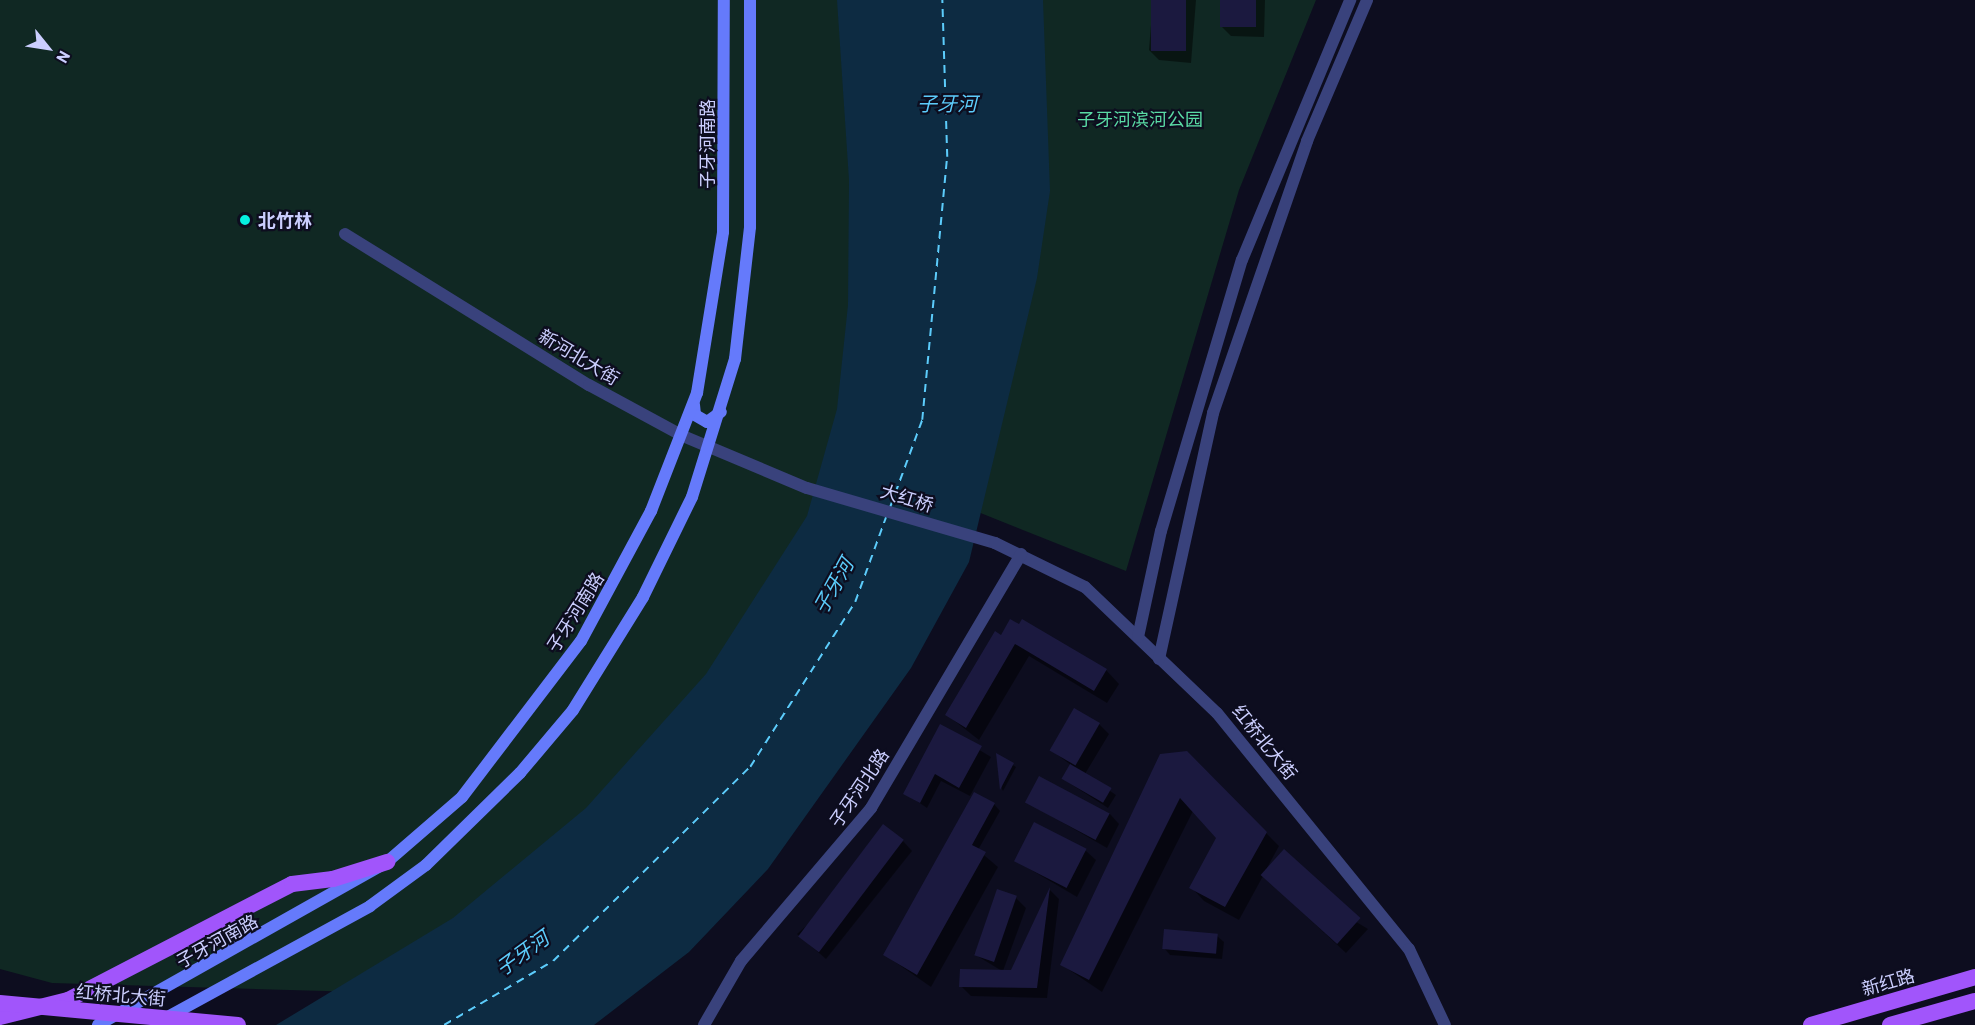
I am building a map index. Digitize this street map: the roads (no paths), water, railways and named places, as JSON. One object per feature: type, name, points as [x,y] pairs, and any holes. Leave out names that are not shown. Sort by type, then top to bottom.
[{"type":"main road","name":"子牙河南路","points":[[98,1025],[387,862],[462,798],[581,640],[623,568],[683,436],[694,402],[723,232],[724,0]]},
{"type":"main road","points":[[153,1025],[370,906],[426,865],[520,773],[573,710],[643,597],[711,448],[722,411],[740,326],[750,227],[750,0]]},
{"type":"main road","points":[[694,402],[695,415],[703,420],[712,421],[722,411]]},
{"type":"main road","points":[[0,1017],[68,1000],[292,884],[333,879],[387,862]]},
{"type":"main road","name":"新红路","points":[[1811,1025],[1975,977]]},
{"type":"main road","points":[[1890,1025],[1975,1001]]},
{"type":"main road","name":"红桥北大街","points":[[0,1003],[238,1025]]},
{"type":"street","points":[[1138,637],[1161,531],[1242,260],[1350,0]]},
{"type":"street","points":[[1159,659],[1213,413],[1307,141],[1367,0]]},
{"type":"street","name":"新河北大街","points":[[345,234],[589,385],[683,436],[807,488]]},
{"type":"street","name":"大红桥","points":[[807,488],[996,543]]},
{"type":"street","name":"红桥北大街","points":[[996,543],[1085,587],[1217,713],[1409,949],[1445,1025]]},
{"type":"street","name":"子牙河北路","points":[[704,1025],[741,961],[872,808],[1021,554]]},
{"type":"water","name":"子牙河","points":[[837,0],[1043,0],[1050,191],[1037,278],[969,562],[911,668],[768,869],[689,952],[594,1025],[276,1025],[453,918],[586,808],[706,674],[807,516],[837,409],[848,305],[849,180]]},
{"type":"place","name":"北竹林","points":[[245,220]]},
{"type":"park label","name":"子牙河滨河公园","points":[[1140,119]]}]
